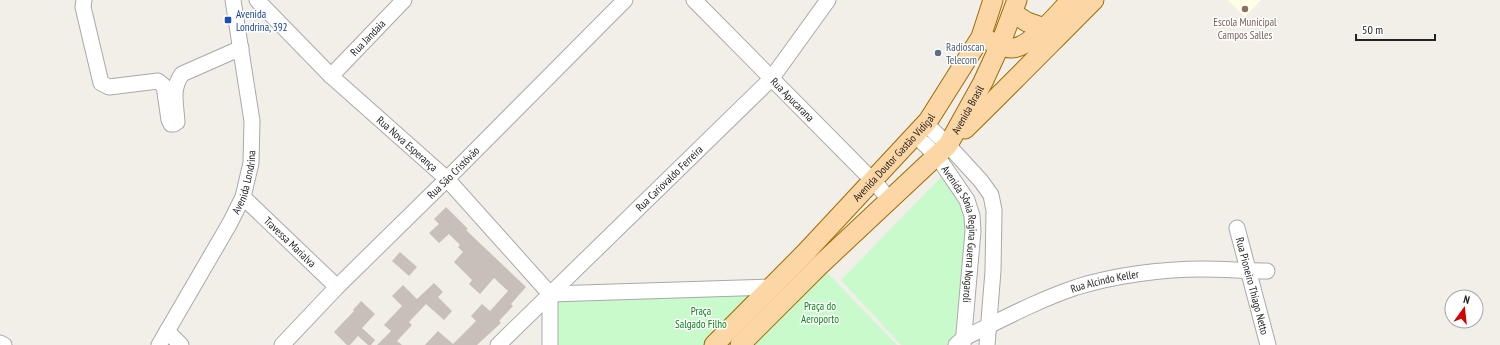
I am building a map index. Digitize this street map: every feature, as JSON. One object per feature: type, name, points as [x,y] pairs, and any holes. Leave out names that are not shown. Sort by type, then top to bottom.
[{"type":"main road","points":[[993,0],[981,37],[1010,46],[1032,61]]},
{"type":"main road","points":[[1010,46],[1032,39],[1071,0]]},
{"type":"main road","points":[[942,150],[1020,75],[1032,61],[1094,0]]},
{"type":"main road","points":[[1015,7],[1027,22],[1044,28]]},
{"type":"main road","name":"Avenida Brasil","points":[[890,201],[942,150],[983,82],[1010,46],[1015,7]]},
{"type":"main road","name":"Avenida Doutor Gastão Vidigal","points":[[714,345],[772,287],[921,130],[981,37]]},
{"type":"main road","points":[[740,345],[820,265],[890,201]]},
{"type":"street","points":[[84,0],[83,7],[101,83],[109,87],[158,81],[164,86],[168,120],[171,124],[177,122],[174,87],[176,81],[182,74],[241,48]]},
{"type":"street","name":"Avenida Londrina","points":[[159,345],[230,223],[243,197],[250,163],[252,121],[232,0]]},
{"type":"street","name":"Rua Nova Esperança","points":[[256,0],[331,76],[447,179],[550,294]]},
{"type":"street","name":"Rua Jandaia","points":[[331,76],[404,0]]},
{"type":"street","name":"Rua São Cristóvão","points":[[282,345],[337,287],[626,0]]},
{"type":"street","name":"Rua Apucarana","points":[[694,0],[890,201]]},
{"type":"street","name":"Rua Cariovaldo Ferreira","points":[[498,345],[771,79],[828,0]]},
{"type":"street","name":"Avenida Sônia Regina Guerra Nogaroli","points":[[921,130],[942,150],[981,181],[991,195],[994,210],[993,271],[987,345]]},
{"type":"street","name":"Avenida Sônia Regina Guerra Nogaroli","points":[[942,150],[967,200],[972,216],[973,231],[961,343]]},
{"type":"street","name":"Travessa Marialva","points":[[243,197],[337,287]]},
{"type":"street","name":"Rua Pioneiro Thiago Netto","points":[[1237,228],[1268,345]]},
{"type":"street","name":"Rua Alcindo Keller","points":[[961,343],[988,326],[1049,298],[1078,287],[1120,277],[1163,271],[1196,269],[1267,272]]},
{"type":"street","points":[[550,345],[550,294],[772,287]]},
{"type":"street","points":[[167,331],[181,345]]},
{"type":"street","points":[[0,343],[4,345]]},
{"type":"shaded area","name":"Escola Municipal Campos Salles","points":[[1228,0],[1261,0],[1245,17]]},
{"type":"green space","points":[[941,177],[965,211],[965,266],[958,345],[901,345],[841,280]]},
{"type":"green space","name":"Praça do Aeroporto","points":[[820,265],[897,345],[740,345]]},
{"type":"green space","name":"Praça Salgado Filho","points":[[771,287],[714,345],[550,345],[550,294]]},
{"type":"building","points":[[446,207],[468,229],[466,230],[526,287],[511,304],[513,306],[499,321],[501,323],[477,345],[425,345],[438,331],[453,344],[476,321],[471,316],[482,304],[490,311],[508,291],[494,278],[480,294],[469,284],[472,280],[454,262],[463,252],[458,247],[460,245],[449,234],[439,243],[429,233],[439,224],[434,219]]},
{"type":"building","points":[[400,252],[417,267],[409,276],[392,261]]},
{"type":"building","points":[[434,283],[443,292],[438,297],[452,311],[444,320],[426,304],[409,322],[412,325],[397,341],[402,345],[377,345],[391,331],[384,325],[402,306],[392,296],[403,285],[417,299]]},
{"type":"building","points":[[361,301],[375,314],[362,328],[375,340],[371,345],[368,345],[358,336],[350,345],[347,345],[334,332],[354,311],[353,310]]},
{"type":"place","name":"Escola Municipal Campos Salles","points":[[1245,9]]},
{"type":"place","name":"Avenida Londrina, 392","points":[[228,20]]},
{"type":"place","name":"Radioscan Telecom","points":[[938,53]]}]
